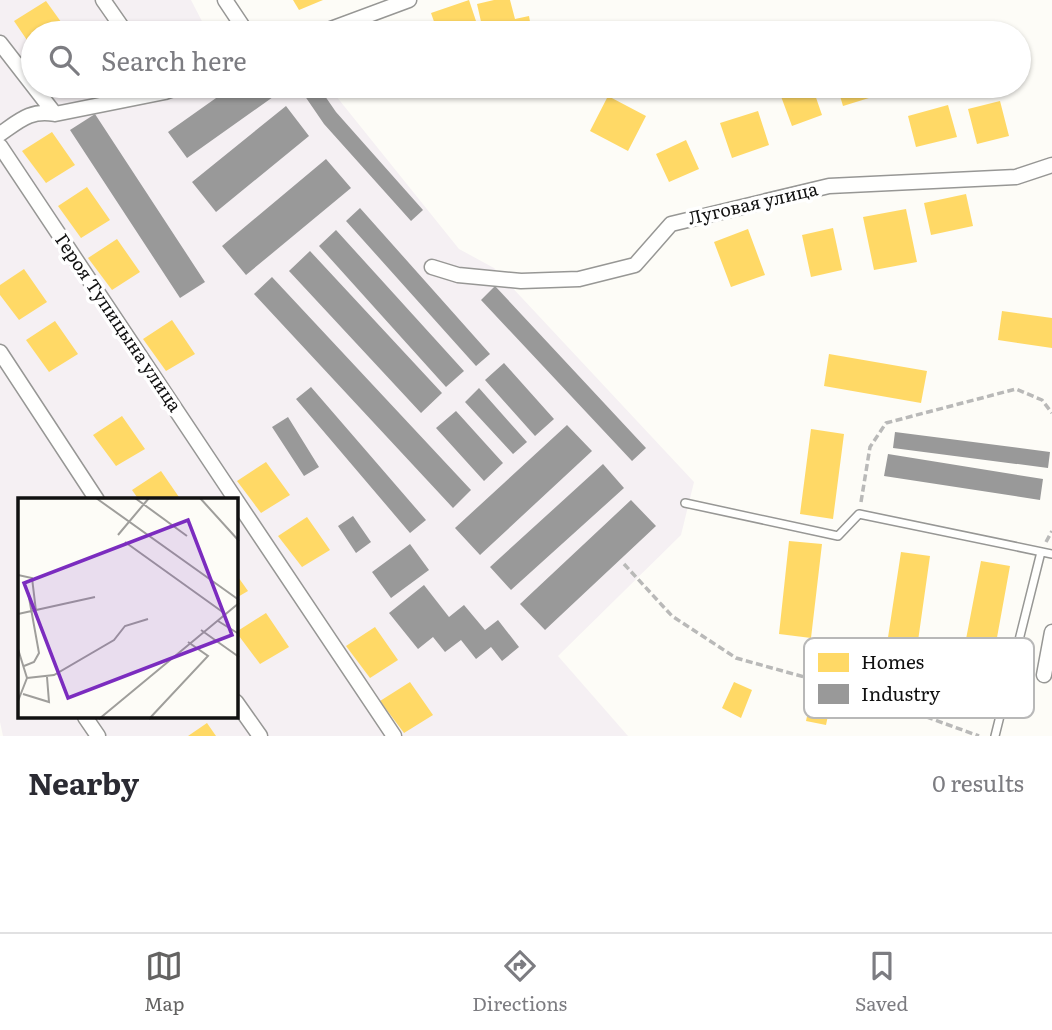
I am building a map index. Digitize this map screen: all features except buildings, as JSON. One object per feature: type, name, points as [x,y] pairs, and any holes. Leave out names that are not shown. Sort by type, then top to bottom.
[{"type":"street","points":[[103,0],[118,21]]},
{"type":"street","points":[[225,0],[239,21]]},
{"type":"street","points":[[352,21],[409,0]]},
{"type":"street","points":[[0,43],[21,70]]},
{"type":"street","points":[[43,98],[55,114]]},
{"type":"street","points":[[0,135],[26,116],[39,111],[55,114],[124,98]]},
{"type":"street","name":"Героя Тупицына улица","points":[[0,146],[235,498]]},
{"type":"street","name":"Луговая улица","points":[[432,267],[458,275],[521,281],[579,279],[635,265],[671,224],[829,186],[1016,177],[1052,165]]},
{"type":"street","points":[[0,352],[96,498]]},
{"type":"street","name":"Героя Тупицына улица","points":[[238,503],[394,736]]},
{"type":"street","points":[[1044,675],[1052,632]]},
{"type":"street","points":[[238,705],[260,736]]},
{"type":"street","points":[[86,718],[97,736]]},
{"type":"lane","points":[[685,503],[838,536],[859,514],[1052,554]]},
{"type":"lane","points":[[1020,638],[1041,552]]},
{"type":"lane","points":[[995,736],[1000,718]]},
{"type":"path","points":[[859,514],[870,447],[886,424],[1016,389],[1042,400],[1052,413]]},
{"type":"path","points":[[624,564],[672,616],[736,658],[804,677]]},
{"type":"path","points":[[929,718],[979,736]]},
{"type":"shaded area","points":[[0,0],[191,0],[202,21],[21,21],[21,98],[338,98],[459,249],[494,268],[694,482],[681,535],[558,656],[628,736],[3,736],[0,722]]}]
